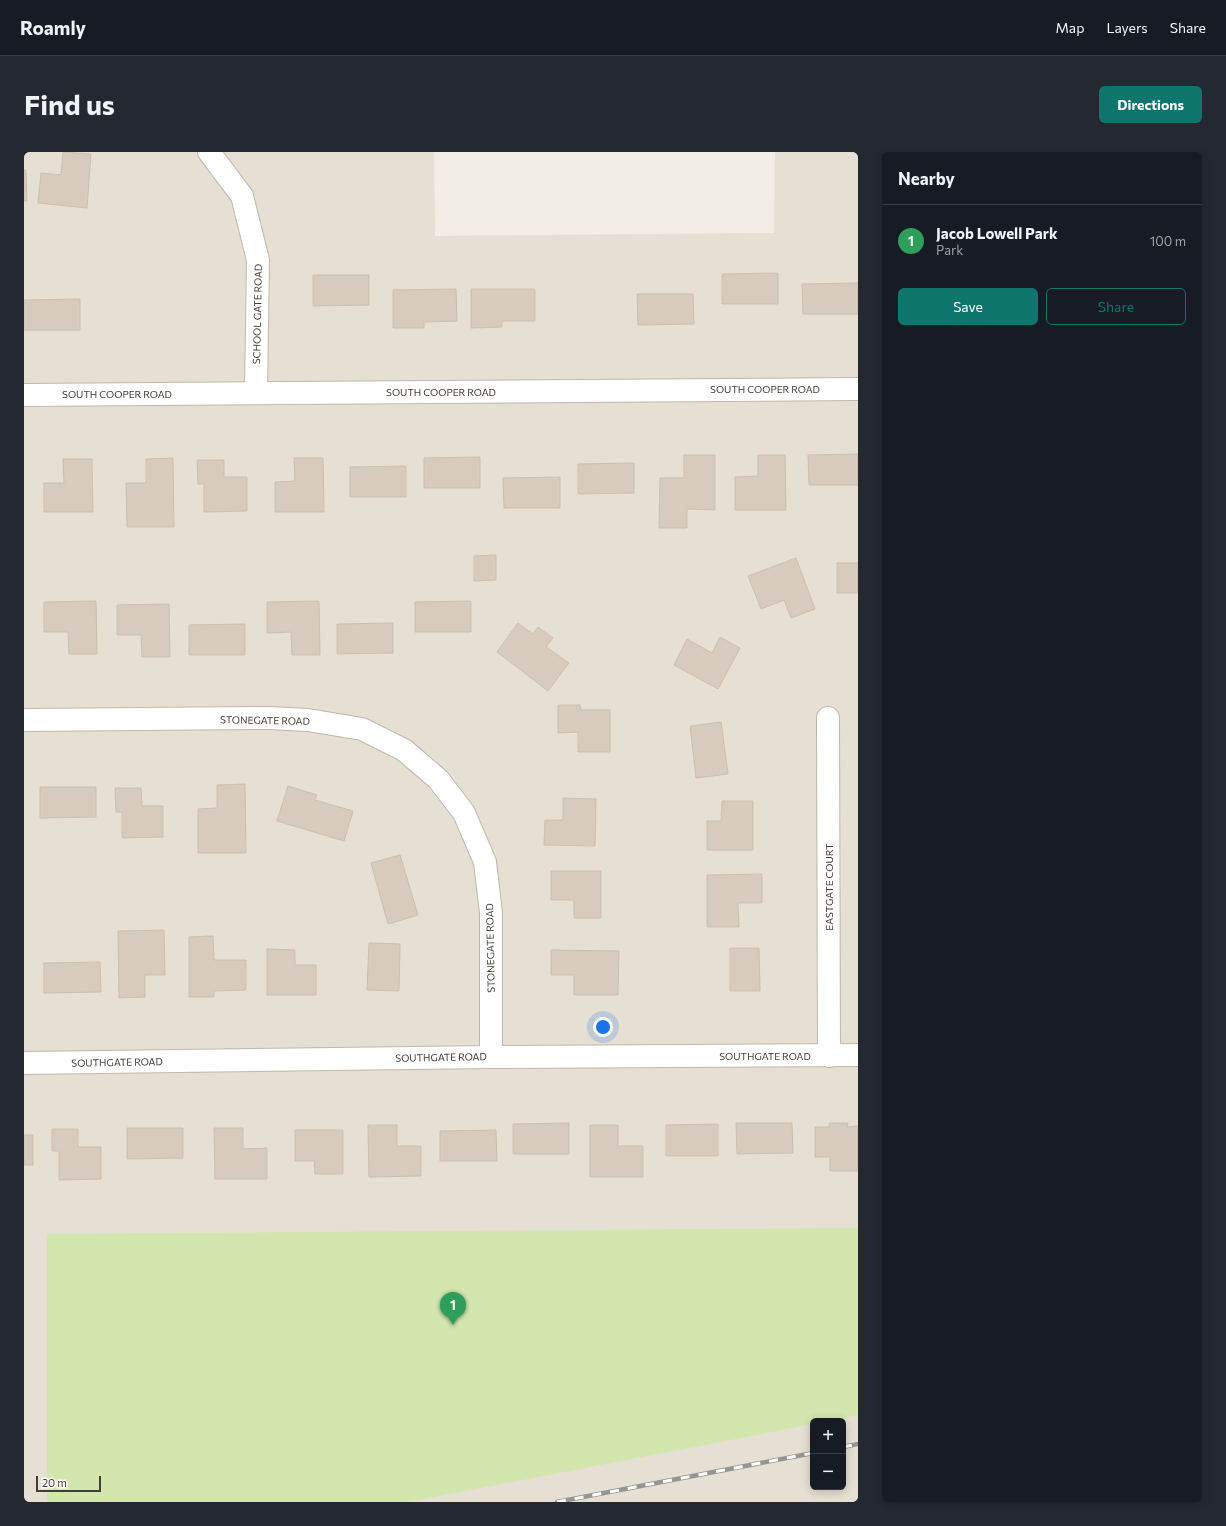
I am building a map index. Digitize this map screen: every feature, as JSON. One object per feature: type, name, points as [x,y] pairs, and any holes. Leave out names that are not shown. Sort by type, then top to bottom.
[{"type":"street","name":"SCHOOL GATE ROAD","points":[[210,152],[242,196],[258,260],[256,393]]},
{"type":"street","name":"SOUTH COOPER ROAD","points":[[24,395],[858,389]]},
{"type":"street","name":"STONEGATE ROAD","points":[[24,720],[261,718],[308,720],[362,730],[404,750],[438,779],[464,813],[485,862],[492,913],[491,1057]]},
{"type":"street","name":"EASTGATE COURT","points":[[828,718],[829,1056]]},
{"type":"street","name":"SOUTHGATE ROAD","points":[[24,1063],[491,1057],[858,1055]]},
{"type":"shaded area","points":[[24,152],[434,152],[435,236],[774,233],[775,152],[858,152],[858,1502],[24,1502]]},
{"type":"green space","points":[[858,1228],[858,1415],[843,1418],[810,1418],[810,1425],[408,1502],[47,1502],[47,1234]]},
{"type":"building","points":[[63,152],[91,154],[87,208],[38,203],[41,173],[61,175]]},
{"type":"building","points":[[24,170],[26,170],[27,201],[24,201]]},
{"type":"building","points":[[778,273],[778,304],[722,304],[722,274]]},
{"type":"building","points":[[313,275],[369,275],[369,305],[313,306]]},
{"type":"building","points":[[858,283],[858,314],[803,314],[802,284]]},
{"type":"building","points":[[456,289],[457,321],[424,322],[424,328],[393,328],[393,290]]},
{"type":"building","points":[[471,289],[535,289],[535,321],[502,321],[502,327],[471,328]]},
{"type":"building","points":[[637,294],[693,294],[694,324],[638,325]]},
{"type":"building","points":[[80,299],[80,330],[24,330],[24,300]]},
{"type":"building","points":[[858,454],[858,485],[809,485],[808,455]]},
{"type":"building","points":[[684,455],[715,455],[715,510],[687,509],[687,528],[659,528],[660,478],[684,478]]},
{"type":"building","points":[[758,455],[785,455],[786,510],[735,510],[735,477],[758,476]]},
{"type":"building","points":[[480,457],[480,488],[424,488],[424,458]]},
{"type":"building","points":[[173,458],[174,527],[127,527],[126,483],[146,483],[146,459]]},
{"type":"building","points":[[294,458],[323,458],[324,512],[275,512],[275,482],[295,481]]},
{"type":"building","points":[[63,459],[92,459],[93,512],[44,512],[44,483],[64,483]]},
{"type":"building","points":[[197,460],[224,460],[224,477],[247,477],[247,511],[204,512],[204,484],[198,484]]},
{"type":"building","points":[[634,463],[634,493],[578,494],[578,464]]},
{"type":"building","points":[[406,466],[406,497],[350,497],[350,467]]},
{"type":"building","points":[[560,477],[560,508],[504,508],[503,478]]},
{"type":"building","points":[[496,555],[496,580],[474,581],[474,556]]},
{"type":"building","points":[[796,558],[815,609],[791,618],[784,600],[761,609],[748,576]]},
{"type":"building","points":[[837,563],[858,563],[858,593],[837,593]]},
{"type":"building","points":[[96,601],[97,654],[69,654],[68,632],[44,632],[44,602]]},
{"type":"building","points":[[319,601],[320,655],[292,655],[291,632],[267,633],[267,602]]},
{"type":"building","points":[[471,601],[471,632],[415,632],[415,602]]},
{"type":"building","points":[[169,604],[170,657],[142,657],[141,635],[117,635],[117,605]]},
{"type":"building","points":[[393,623],[393,653],[337,654],[337,624]]},
{"type":"building","points":[[518,623],[533,634],[538,627],[553,638],[546,647],[569,663],[548,691],[497,652]]},
{"type":"building","points":[[245,624],[245,655],[189,655],[189,625]]},
{"type":"building","points":[[720,637],[740,648],[718,689],[674,665],[687,639],[712,653]]},
{"type":"building","points":[[558,705],[580,705],[581,710],[610,710],[610,752],[578,752],[578,732],[558,733]]},
{"type":"building","points":[[721,722],[728,774],[696,778],[690,726]]},
{"type":"building","points":[[245,784],[246,853],[198,853],[198,809],[217,808],[217,785]]},
{"type":"building","points":[[288,786],[317,795],[315,800],[353,811],[344,841],[277,821]]},
{"type":"building","points":[[40,787],[96,787],[96,817],[40,818]]},
{"type":"building","points":[[115,788],[141,788],[142,806],[163,806],[163,837],[122,838],[122,812],[116,812]]},
{"type":"building","points":[[563,798],[596,799],[595,846],[544,845],[545,820],[563,820]]},
{"type":"building","points":[[722,801],[753,801],[753,850],[707,850],[707,821],[721,821]]},
{"type":"building","points":[[400,855],[418,915],[388,924],[371,863]]},
{"type":"building","points":[[551,871],[601,871],[601,918],[574,918],[574,900],[551,900]]},
{"type":"building","points":[[762,874],[762,903],[738,903],[739,927],[707,927],[707,875]]},
{"type":"building","points":[[164,930],[165,975],[145,975],[145,997],[119,998],[118,931]]},
{"type":"building","points":[[213,936],[214,960],[246,960],[246,990],[214,991],[214,997],[189,997],[189,937]]},
{"type":"building","points":[[369,943],[400,944],[399,991],[367,990]]},
{"type":"building","points":[[730,948],[759,948],[760,991],[730,991]]},
{"type":"building","points":[[267,949],[295,950],[295,965],[316,965],[316,995],[267,995]]},
{"type":"building","points":[[551,950],[619,951],[618,995],[574,995],[574,975],[551,975]]},
{"type":"building","points":[[100,962],[101,992],[44,993],[44,963]]},
{"type":"building","points":[[569,1123],[569,1154],[513,1154],[513,1124]]},
{"type":"building","points":[[736,1123],[792,1123],[793,1153],[737,1154]]},
{"type":"building","points":[[829,1123],[848,1123],[847,1127],[858,1126],[858,1171],[830,1171],[830,1157],[815,1157],[815,1127],[829,1127]]},
{"type":"building","points":[[718,1124],[718,1156],[666,1156],[666,1125]]},
{"type":"building","points":[[368,1125],[397,1125],[397,1146],[421,1146],[421,1176],[369,1177]]},
{"type":"building","points":[[590,1125],[618,1125],[618,1146],[643,1146],[643,1177],[590,1177]]},
{"type":"building","points":[[127,1128],[183,1128],[183,1158],[127,1159]]},
{"type":"building","points":[[214,1128],[243,1128],[243,1149],[267,1148],[267,1179],[215,1179]]},
{"type":"building","points":[[52,1129],[78,1129],[78,1147],[101,1147],[101,1179],[59,1180],[59,1151],[52,1151]]},
{"type":"building","points":[[295,1130],[343,1130],[343,1174],[315,1174],[314,1161],[295,1161]]},
{"type":"building","points":[[496,1130],[497,1161],[440,1161],[440,1131]]},
{"type":"building","points":[[24,1135],[33,1135],[33,1165],[24,1165]]},
{"type":"railway","points":[[846,1446],[858,1444]]},
{"type":"railway","points":[[557,1502],[810,1454]]},
{"type":"place","name":"Jacob Lowell Park","points":[[453,1325]]}]
